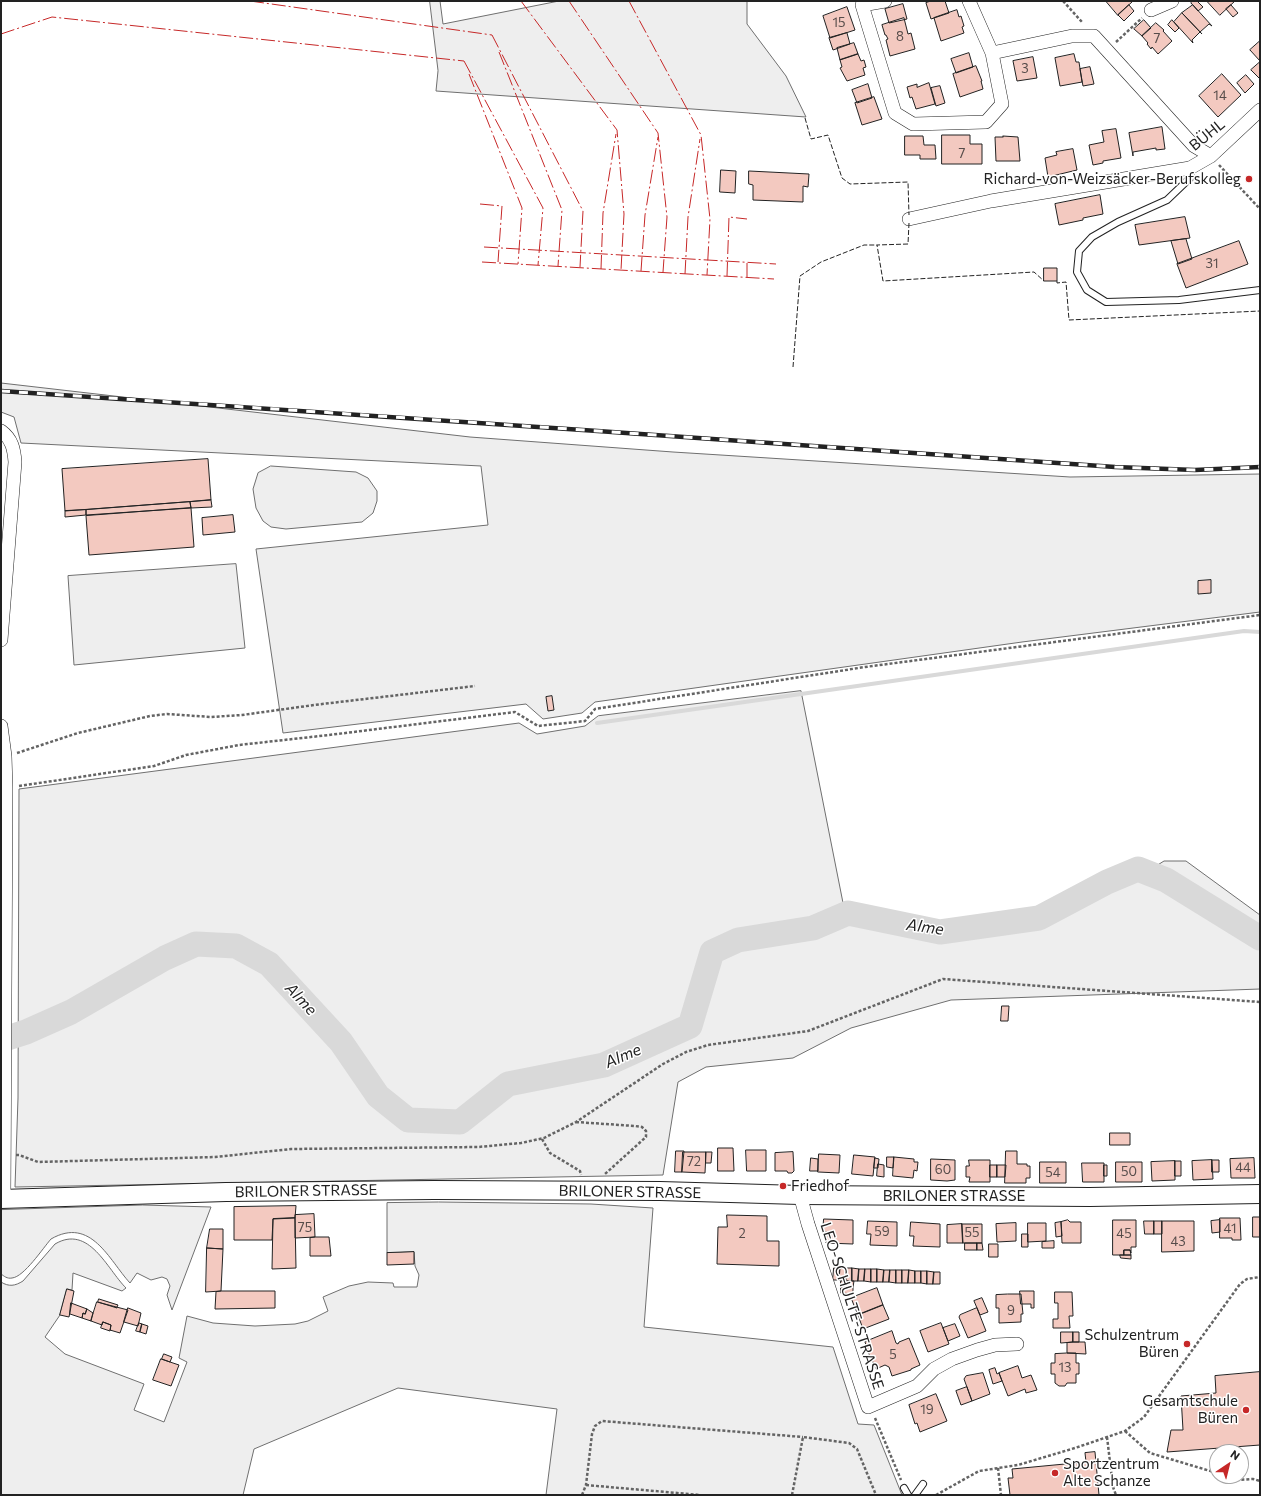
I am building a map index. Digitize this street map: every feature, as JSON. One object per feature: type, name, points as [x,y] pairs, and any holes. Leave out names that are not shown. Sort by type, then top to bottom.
[{"type":"main road","name":"BRILONER STRASSE","points":[[3,1199],[226,1192],[434,1190],[1090,1197],[1260,1194]]},
{"type":"street","points":[[885,1],[861,3],[895,113],[913,124],[986,122],[1002,104],[992,53],[970,1]]},
{"type":"street","points":[[1151,10],[1172,1]]},
{"type":"street","points":[[992,53],[1072,36],[1094,36],[1194,146],[1211,156]]},
{"type":"street","name":"BÜHL","points":[[909,219],[991,201],[1192,167],[1211,156],[1260,110]]},
{"type":"street","points":[[1,432],[8,436],[14,448],[15,462],[1,640]]},
{"type":"street","points":[[1,726],[5,756],[6,788],[3,907],[3,1199]]},
{"type":"street","name":"LEO-SCHULTE-STRASSE","points":[[800,1195],[808,1224],[868,1407],[917,1386],[934,1369],[952,1359],[995,1345],[1017,1344]]},
{"type":"lane","points":[[1192,167],[1190,178],[1167,200],[1118,222],[1092,237],[1079,251],[1077,272],[1088,290],[1106,302],[1179,300],[1260,290]]},
{"type":"lane","points":[[915,1495],[923,1484]]},
{"type":"lane","points":[[904,1488],[908,1495]]},
{"type":"path","points":[[1063,1],[1094,36]]},
{"type":"path","points":[[1107,50],[1151,10]]},
{"type":"path","points":[[1211,156],[1260,209]]},
{"type":"path","points":[[6,788],[154,766],[186,756],[239,745],[515,712],[538,726],[585,721],[595,709],[865,668],[1260,615]]},
{"type":"path","points":[[5,756],[78,733],[150,716],[167,714],[211,717],[242,715],[475,686]]},
{"type":"path","points":[[4,1157],[19,1155],[38,1162],[215,1157],[292,1149],[478,1147],[521,1143],[544,1138],[576,1122],[663,1064],[686,1052],[708,1045],[808,1032],[943,979],[1260,1002]]},
{"type":"path","points":[[576,1122],[636,1126],[642,1127],[646,1131],[646,1137],[605,1174],[605,1191]]},
{"type":"path","points":[[542,1139],[550,1154],[580,1171]]},
{"type":"path","points":[[936,1495],[978,1471],[1018,1465],[1044,1458],[1125,1431],[1144,1417],[1240,1284],[1247,1279],[1260,1277]]},
{"type":"path","points":[[868,1407],[878,1424],[904,1488]]},
{"type":"path","points":[[582,1495],[586,1485],[592,1434],[595,1426],[602,1421],[803,1437],[849,1443],[857,1449],[876,1495]]},
{"type":"path","points":[[1125,1431],[1150,1453],[1209,1471]]},
{"type":"path","points":[[792,1495],[803,1437]]},
{"type":"path","points":[[1107,1437],[1113,1487],[1116,1495]]},
{"type":"path","points":[[998,1468],[1001,1495]]},
{"type":"path","points":[[1249,1479],[1260,1481]]},
{"type":"path","points":[[586,1485],[700,1495]]},
{"type":"shaded area","points":[[430,1],[440,1],[443,24],[559,1],[747,1],[747,24],[786,76],[806,117],[436,91],[438,71]]},
{"type":"shaded area","points":[[1,383],[470,437],[673,452],[1070,477],[1260,474],[1260,612],[1022,642],[595,702],[582,713],[543,719],[526,704],[283,733],[256,549],[488,525],[481,466],[21,443],[14,417],[1,412]]},
{"type":"shaded area","points":[[271,466],[356,472],[368,478],[377,491],[377,501],[373,513],[362,522],[286,529],[271,527],[263,521],[256,508],[253,489],[258,473]]},
{"type":"shaded area","points":[[236,564],[245,648],[74,665],[68,576]]},
{"type":"shaded area","points":[[801,691],[847,923],[938,939],[1041,924],[1132,881],[1164,861],[1186,861],[1260,915],[1260,989],[951,1000],[851,1028],[793,1058],[706,1067],[678,1082],[663,1175],[15,1187],[18,1098],[19,789],[519,723],[537,734],[585,726],[598,716]]},
{"type":"shaded area","points":[[439,1202],[591,1204],[653,1208],[644,1327],[833,1347],[858,1424],[874,1425],[902,1495],[546,1495],[557,1409],[398,1388],[254,1449],[243,1495],[1,1495],[1,1282],[7,1285],[12,1285],[23,1281],[55,1244],[67,1239],[78,1240],[87,1244],[104,1260],[126,1288],[122,1291],[73,1273],[72,1290],[67,1289],[60,1315],[45,1337],[65,1354],[144,1384],[134,1410],[164,1422],[187,1362],[179,1358],[187,1316],[213,1323],[255,1326],[295,1324],[308,1321],[328,1311],[323,1297],[349,1286],[368,1282],[393,1283],[394,1287],[417,1287],[419,1275],[415,1266],[414,1252],[387,1253],[387,1203]]},
{"type":"shaded area","points":[[143,1205],[211,1207],[172,1310],[167,1295],[170,1286],[167,1279],[162,1277],[151,1280],[137,1273],[130,1283],[98,1244],[88,1237],[77,1233],[65,1233],[51,1239],[28,1268],[17,1276],[9,1278],[1,1274],[1,1210]]},
{"type":"building","points":[[931,1],[945,1],[949,13],[931,19],[926,3]]},
{"type":"building","points":[[1106,1],[1133,1],[1118,15]]},
{"type":"building","points":[[1193,1],[1197,1],[1203,7],[1198,11],[1191,3]]},
{"type":"building","points":[[1207,1],[1235,1],[1220,15]]},
{"type":"building","points":[[903,4],[907,19],[889,23],[885,9]]},
{"type":"building","points":[[1129,5],[1134,11],[1124,21],[1118,15]]},
{"type":"building","points":[[1193,5],[1212,26],[1209,24],[1200,32],[1182,13]]},
{"type":"building","points":[[1231,5],[1238,13],[1233,17],[1226,9]]},
{"type":"building","points":[[847,7],[855,30],[830,38],[823,16]]},
{"type":"building","points":[[957,10],[959,17],[961,16],[964,26],[962,27],[964,33],[941,41],[934,18]]},
{"type":"building","points":[[1182,13],[1202,34],[1200,32],[1192,40],[1193,43],[1174,22]]},
{"type":"building","points":[[904,18],[908,34],[911,33],[915,49],[890,56],[886,40],[888,39],[882,25]]},
{"type":"building","points":[[1144,20],[1151,28],[1142,36],[1134,29]]},
{"type":"building","points":[[1172,20],[1179,28],[1175,32],[1168,25]]},
{"type":"building","points":[[1156,23],[1164,30],[1163,31],[1172,41],[1158,54],[1152,47],[1151,49],[1142,36]]},
{"type":"building","points":[[847,33],[850,44],[833,50],[829,38]]},
{"type":"building","points":[[1260,41],[1260,61],[1250,50]]},
{"type":"building","points":[[854,43],[858,54],[840,60],[837,48]]},
{"type":"building","points":[[969,53],[973,67],[956,73],[951,59]]},
{"type":"building","points":[[858,54],[861,61],[864,60],[866,67],[863,68],[865,75],[847,81],[840,68],[842,67],[840,60]]},
{"type":"building","points":[[1074,54],[1076,62],[1079,62],[1082,82],[1060,86],[1055,58]]},
{"type":"building","points":[[1033,57],[1037,78],[1017,81],[1013,61]]},
{"type":"building","points":[[1260,62],[1260,79],[1251,70]]},
{"type":"building","points":[[976,66],[982,81],[983,89],[960,97],[953,74]]},
{"type":"building","points":[[1090,67],[1094,84],[1083,86],[1080,69]]},
{"type":"building","points":[[1222,74],[1241,95],[1218,117],[1199,96]]},
{"type":"building","points":[[1246,75],[1254,84],[1245,93],[1237,83]]},
{"type":"building","points":[[929,83],[935,104],[916,109],[912,97],[910,98],[907,87],[917,84],[917,87]]},
{"type":"building","points":[[868,84],[872,98],[857,103],[852,90]]},
{"type":"building","points":[[940,86],[945,103],[936,106],[931,88]]},
{"type":"building","points":[[874,97],[882,119],[862,125],[855,103]]},
{"type":"building","points":[[1162,127],[1165,149],[1156,150],[1156,148],[1133,152],[1133,156],[1129,133]]},
{"type":"building","points":[[1116,129],[1121,158],[1103,161],[1103,163],[1093,165],[1089,145],[1104,142],[1102,131]]},
{"type":"building","points":[[942,135],[970,135],[970,144],[982,144],[982,164],[942,164]]},
{"type":"building","points":[[905,136],[923,136],[924,145],[935,145],[936,159],[920,159],[920,155],[905,155]]},
{"type":"building","points":[[995,137],[1018,137],[1020,161],[996,161]]},
{"type":"building","points":[[1073,149],[1077,170],[1048,177],[1045,158],[1057,155],[1056,152]]},
{"type":"building","points":[[721,170],[736,171],[735,193],[720,192]]},
{"type":"building","points":[[749,171],[809,174],[808,187],[803,186],[803,202],[753,200],[753,185],[749,184]]},
{"type":"building","points":[[1100,195],[1103,214],[1059,225],[1055,204]]},
{"type":"building","points":[[1185,217],[1190,238],[1139,245],[1135,225]]},
{"type":"building","points":[[1186,239],[1192,259],[1178,264],[1171,241]]},
{"type":"building","points":[[1239,241],[1248,264],[1186,288],[1177,264]]},
{"type":"building","points":[[1044,268],[1057,268],[1057,281],[1044,281]]},
{"type":"building","points":[[208,459],[211,500],[65,511],[62,469]]},
{"type":"building","points":[[211,500],[212,507],[191,508],[190,502]]},
{"type":"building","points":[[190,502],[191,508],[86,515],[86,510]]},
{"type":"building","points":[[191,508],[194,547],[89,555],[86,516]]},
{"type":"building","points":[[86,510],[86,515],[65,517],[65,511]]},
{"type":"building","points":[[233,515],[235,532],[203,535],[202,518]]},
{"type":"building","points":[[1211,580],[1211,593],[1198,594],[1198,581]]},
{"type":"building","points":[[552,696],[554,710],[548,711],[546,697]]},
{"type":"building","points":[[1002,1006],[1009,1006],[1008,1021],[1001,1021]]},
{"type":"building","points":[[1110,1133],[1130,1133],[1130,1145],[1110,1145]]},
{"type":"building","points":[[718,1148],[733,1148],[734,1171],[718,1171]]},
{"type":"building","points":[[746,1150],[766,1150],[766,1171],[747,1171]]},
{"type":"building","points":[[676,1151],[684,1151],[682,1172],[675,1172]]},
{"type":"building","points":[[1006,1151],[1017,1151],[1017,1164],[1027,1164],[1027,1166],[1030,1166],[1030,1178],[1026,1178],[1026,1183],[1005,1183]]},
{"type":"building","points":[[683,1152],[706,1152],[705,1173],[682,1172]]},
{"type":"building","points":[[706,1152],[712,1152],[711,1163],[706,1163]]},
{"type":"building","points":[[793,1152],[794,1171],[792,1173],[788,1173],[787,1171],[775,1171],[775,1153]]},
{"type":"building","points":[[819,1154],[840,1155],[839,1173],[818,1172]]},
{"type":"building","points":[[854,1155],[875,1157],[873,1176],[852,1174]]},
{"type":"building","points":[[887,1157],[894,1157],[893,1168],[887,1167]]},
{"type":"building","points":[[894,1157],[914,1159],[914,1162],[918,1162],[917,1171],[914,1170],[913,1178],[893,1176]]},
{"type":"building","points":[[811,1158],[818,1159],[818,1171],[810,1171]]},
{"type":"building","points":[[875,1158],[879,1159],[878,1168],[874,1168]]},
{"type":"building","points":[[1254,1158],[1255,1178],[1231,1178],[1230,1159]]},
{"type":"building","points":[[931,1159],[955,1160],[955,1180],[931,1180]]},
{"type":"building","points":[[969,1160],[990,1160],[990,1182],[969,1182],[970,1177],[966,1177],[966,1166],[969,1166]]},
{"type":"building","points":[[1212,1160],[1219,1160],[1219,1172],[1212,1172]]},
{"type":"building","points":[[1212,1160],[1213,1179],[1193,1180],[1192,1161]]},
{"type":"building","points":[[1175,1161],[1175,1180],[1152,1181],[1151,1162]]},
{"type":"building","points":[[1175,1161],[1181,1161],[1181,1176],[1175,1176]]},
{"type":"building","points":[[1040,1162],[1066,1162],[1066,1183],[1040,1183]]},
{"type":"building","points":[[1116,1162],[1142,1162],[1142,1182],[1116,1182]]},
{"type":"building","points":[[1082,1163],[1104,1163],[1104,1182],[1083,1182]]},
{"type":"building","points":[[878,1164],[884,1165],[884,1177],[877,1176]]},
{"type":"building","points":[[990,1165],[997,1165],[997,1177],[990,1177]]},
{"type":"building","points":[[997,1165],[1006,1165],[1005,1177],[997,1177]]},
{"type":"building","points":[[1104,1165],[1107,1165],[1107,1176],[1104,1176]]},
{"type":"building","points":[[296,1206],[295,1218],[273,1219],[272,1240],[234,1240],[234,1207]]},
{"type":"building","points":[[314,1214],[315,1237],[295,1238],[295,1215]]},
{"type":"building","points":[[727,1215],[767,1216],[767,1241],[779,1241],[779,1266],[717,1264],[718,1227],[727,1227]]},
{"type":"building","points":[[1253,1217],[1260,1217],[1260,1237],[1253,1237]]},
{"type":"building","points":[[295,1218],[296,1268],[272,1269],[273,1219]]},
{"type":"building","points":[[1220,1218],[1240,1218],[1241,1240],[1220,1238]]},
{"type":"building","points":[[824,1219],[853,1220],[853,1244],[826,1243],[827,1232],[823,1232]]},
{"type":"building","points":[[1068,1220],[1070,1222],[1081,1222],[1081,1243],[1062,1243],[1061,1222]]},
{"type":"building","points":[[1113,1220],[1136,1220],[1136,1247],[1131,1247],[1131,1253],[1130,1250],[1124,1250],[1124,1255],[1113,1255]]},
{"type":"building","points":[[1220,1220],[1220,1232],[1212,1233],[1211,1221]]},
{"type":"building","points":[[868,1221],[897,1222],[897,1246],[870,1245],[871,1234],[867,1234]]},
{"type":"building","points":[[1144,1221],[1154,1221],[1154,1234],[1145,1234]]},
{"type":"building","points":[[1154,1221],[1162,1221],[1162,1234],[1154,1234]]},
{"type":"building","points":[[1162,1221],[1194,1221],[1194,1251],[1162,1252]]},
{"type":"building","points":[[911,1222],[940,1224],[940,1247],[913,1246],[914,1236],[910,1236]]},
{"type":"building","points":[[1061,1222],[1062,1236],[1056,1237],[1055,1223]]},
{"type":"building","points":[[1016,1223],[1016,1241],[997,1242],[996,1224]]},
{"type":"building","points":[[1028,1223],[1046,1223],[1046,1241],[1028,1242]]},
{"type":"building","points":[[962,1224],[963,1243],[947,1243],[947,1225]]},
{"type":"building","points":[[962,1224],[982,1224],[982,1243],[963,1243]]},
{"type":"building","points":[[210,1229],[223,1229],[223,1249],[207,1248]]},
{"type":"building","points":[[1022,1234],[1028,1234],[1028,1247],[1022,1247]]},
{"type":"building","points":[[329,1237],[331,1256],[310,1256],[310,1238]]},
{"type":"building","points":[[1054,1241],[1054,1248],[1042,1248],[1042,1242]]},
{"type":"building","points":[[965,1243],[977,1243],[977,1250],[965,1250]]},
{"type":"building","points":[[977,1243],[982,1243],[983,1250],[977,1250]]},
{"type":"building","points":[[989,1244],[998,1244],[998,1257],[989,1257]]},
{"type":"building","points":[[207,1248],[223,1249],[221,1291],[206,1292]]},
{"type":"building","points":[[1124,1250],[1130,1250],[1131,1255],[1124,1255]]},
{"type":"building","points":[[414,1252],[414,1264],[387,1265],[387,1253]]},
{"type":"building","points":[[1120,1255],[1131,1255],[1131,1259],[1121,1258]]},
{"type":"building","points":[[834,1268],[840,1268],[839,1280],[833,1280]]},
{"type":"building","points":[[840,1268],[846,1268],[846,1281],[839,1280]]},
{"type":"building","points":[[846,1268],[852,1268],[852,1281],[846,1281]]},
{"type":"building","points":[[852,1268],[859,1269],[858,1281],[852,1281]]},
{"type":"building","points":[[859,1269],[865,1269],[864,1281],[858,1281]]},
{"type":"building","points":[[865,1269],[871,1269],[871,1282],[864,1281]]},
{"type":"building","points":[[871,1269],[877,1269],[877,1282],[871,1282]]},
{"type":"building","points":[[877,1269],[884,1270],[883,1282],[877,1282]]},
{"type":"building","points":[[884,1270],[890,1270],[889,1282],[883,1282]]},
{"type":"building","points":[[890,1270],[896,1270],[896,1283],[889,1282]]},
{"type":"building","points":[[896,1270],[902,1270],[902,1283],[896,1283]]},
{"type":"building","points":[[902,1270],[909,1270],[908,1283],[902,1283]]},
{"type":"building","points":[[909,1270],[915,1271],[915,1283],[908,1283]]},
{"type":"building","points":[[915,1271],[921,1271],[921,1283],[915,1283]]},
{"type":"building","points":[[921,1271],[927,1271],[927,1284],[921,1283]]},
{"type":"building","points":[[927,1271],[934,1272],[933,1284],[927,1284]]},
{"type":"building","points":[[934,1272],[940,1272],[940,1284],[933,1284]]},
{"type":"building","points":[[841,1281],[854,1281],[853,1287],[841,1287]]},
{"type":"building","points":[[841,1287],[853,1287],[853,1294],[841,1293]]},
{"type":"building","points":[[877,1288],[883,1305],[858,1315],[851,1298]]},
{"type":"building","points":[[67,1289],[74,1291],[69,1317],[60,1315]]},
{"type":"building","points":[[275,1291],[275,1308],[215,1309],[216,1292]]},
{"type":"building","points":[[1020,1291],[1034,1291],[1034,1308],[1031,1308],[1031,1304],[1021,1304]]},
{"type":"building","points":[[1055,1292],[1072,1292],[1073,1316],[1069,1316],[1070,1328],[1053,1328],[1053,1319],[1058,1319],[1058,1303],[1055,1303]]},
{"type":"building","points":[[1021,1294],[1023,1314],[1021,1314],[1021,1322],[999,1323],[999,1308],[996,1308],[996,1295]]},
{"type":"building","points":[[982,1298],[988,1312],[980,1315],[974,1301]]},
{"type":"building","points":[[99,1299],[118,1305],[117,1308],[98,1302]]},
{"type":"building","points":[[97,1302],[128,1310],[120,1333],[110,1330],[111,1325],[103,1322],[102,1325],[91,1321]]},
{"type":"building","points":[[71,1303],[87,1309],[85,1314],[83,1313],[82,1318],[70,1314]]},
{"type":"building","points":[[883,1305],[889,1319],[863,1329],[858,1315]]},
{"type":"building","points":[[128,1308],[141,1313],[138,1326],[124,1322]]},
{"type":"building","points":[[977,1308],[986,1331],[968,1338],[959,1317],[960,1315]]},
{"type":"building","points":[[87,1309],[93,1313],[91,1321],[82,1318],[83,1313],[85,1314]]},
{"type":"building","points":[[103,1322],[111,1325],[110,1331],[101,1328]]},
{"type":"building","points":[[139,1323],[142,1324],[140,1332],[136,1331]]},
{"type":"building","points":[[941,1323],[949,1344],[928,1352],[920,1331]]},
{"type":"building","points":[[142,1324],[148,1326],[146,1334],[140,1332]]},
{"type":"building","points":[[955,1324],[960,1336],[948,1341],[943,1328]]},
{"type":"building","points":[[892,1331],[896,1343],[898,1344],[899,1342],[909,1338],[920,1365],[911,1370],[892,1376],[889,1367],[885,1365],[876,1369],[871,1360],[865,1342]]},
{"type":"building","points":[[1061,1332],[1073,1332],[1073,1342],[1061,1343]]},
{"type":"building","points":[[1073,1332],[1079,1332],[1079,1342],[1073,1342]]},
{"type":"building","points":[[1085,1342],[1086,1354],[1067,1353],[1067,1343]]},
{"type":"building","points":[[1076,1353],[1076,1363],[1079,1363],[1079,1374],[1076,1374],[1076,1383],[1067,1383],[1065,1386],[1059,1386],[1055,1383],[1055,1374],[1051,1374],[1051,1363],[1055,1363],[1055,1354]]},
{"type":"building","points":[[164,1354],[172,1357],[170,1362],[162,1359]]},
{"type":"building","points":[[161,1359],[179,1365],[171,1386],[153,1380]]},
{"type":"building","points":[[1018,1366],[1022,1378],[1031,1375],[1037,1390],[1026,1393],[1025,1389],[1008,1396],[999,1373]]},
{"type":"building","points":[[995,1368],[1002,1381],[993,1384],[989,1370]]},
{"type":"building","name":"Gesamtschule Büren","points":[[1260,1372],[1260,1445],[1209,1444],[1209,1449],[1167,1452],[1171,1430],[1183,1430],[1181,1396],[1216,1393],[1215,1376]]},
{"type":"building","points":[[983,1373],[990,1394],[972,1401],[964,1379],[966,1376]]},
{"type":"building","points":[[967,1387],[972,1401],[961,1405],[956,1391]]},
{"type":"building","points":[[936,1394],[947,1421],[920,1432],[917,1423],[915,1424],[909,1405]]},
{"type":"building","name":"Sportzentrum Alte Schanze","points":[[1095,1452],[1099,1495],[1010,1495],[1008,1478],[1013,1478],[1012,1469],[1086,1462],[1085,1453]]},
{"type":"waterway","points":[[597,723],[1244,631],[1260,632]]},
{"type":"waterway","name":"Alme","points":[[1,1040],[26,1032],[71,1012],[165,958],[196,944],[236,946],[269,964],[341,1042],[378,1096],[408,1120],[460,1122],[508,1084],[604,1065],[690,1026],[712,952],[738,940],[813,928],[848,913],[940,932],[1039,918],[1107,882],[1138,869],[1166,880],[1260,938]]},
{"type":"railway","points":[[1,391],[1115,467],[1195,470],[1260,467]]},
{"type":"fence","points":[[805,118],[811,139],[828,135],[842,178],[850,184],[908,182],[909,215]]},
{"type":"fence","points":[[909,223],[908,244],[877,245],[883,281],[1034,272],[1044,281]]},
{"type":"fence","points":[[793,367],[800,276],[821,262],[864,245],[877,245]]},
{"type":"fence","points":[[1057,281],[1057,283],[1066,282],[1069,320],[1260,311]]},
{"type":"power","points":[[250,1],[492,35]]},
{"type":"power","points":[[521,1],[617,130],[624,214],[621,270]]},
{"type":"power","points":[[569,1],[658,133],[667,217],[663,272]]},
{"type":"power","points":[[629,1],[701,135],[710,219],[707,275]]},
{"type":"power","points":[[1,34],[52,17],[464,61]]},
{"type":"power","points":[[492,35],[583,211],[580,267]]},
{"type":"power","points":[[499,52],[562,210],[558,266]]},
{"type":"power","points":[[464,61],[543,208],[538,265]]},
{"type":"power","points":[[469,74],[522,208],[518,264]]},
{"type":"power","points":[[601,269],[603,213],[616,134]]},
{"type":"power","points":[[641,271],[645,215],[658,137]]},
{"type":"power","points":[[685,274],[688,217],[700,139]]},
{"type":"power","points":[[480,204],[502,206],[498,262]]},
{"type":"power","points":[[727,276],[729,217],[747,219]]},
{"type":"power","points":[[484,247],[776,264]]},
{"type":"power","points":[[482,262],[774,279]]},
{"type":"power","points":[[747,262],[747,277]]},
{"type":"place","name":"Richard-von-Weizsäcker-Berufskolleg","points":[[1249,179]]},
{"type":"place","name":"Friedhof","points":[[783,1186]]},
{"type":"place","name":"Schulzentrum Büren","points":[[1187,1344]]},
{"type":"place","name":"Gesamtschule Büren","points":[[1246,1410]]},
{"type":"place","name":"Sportzentrum Alte Schanze","points":[[1055,1473]]}]
